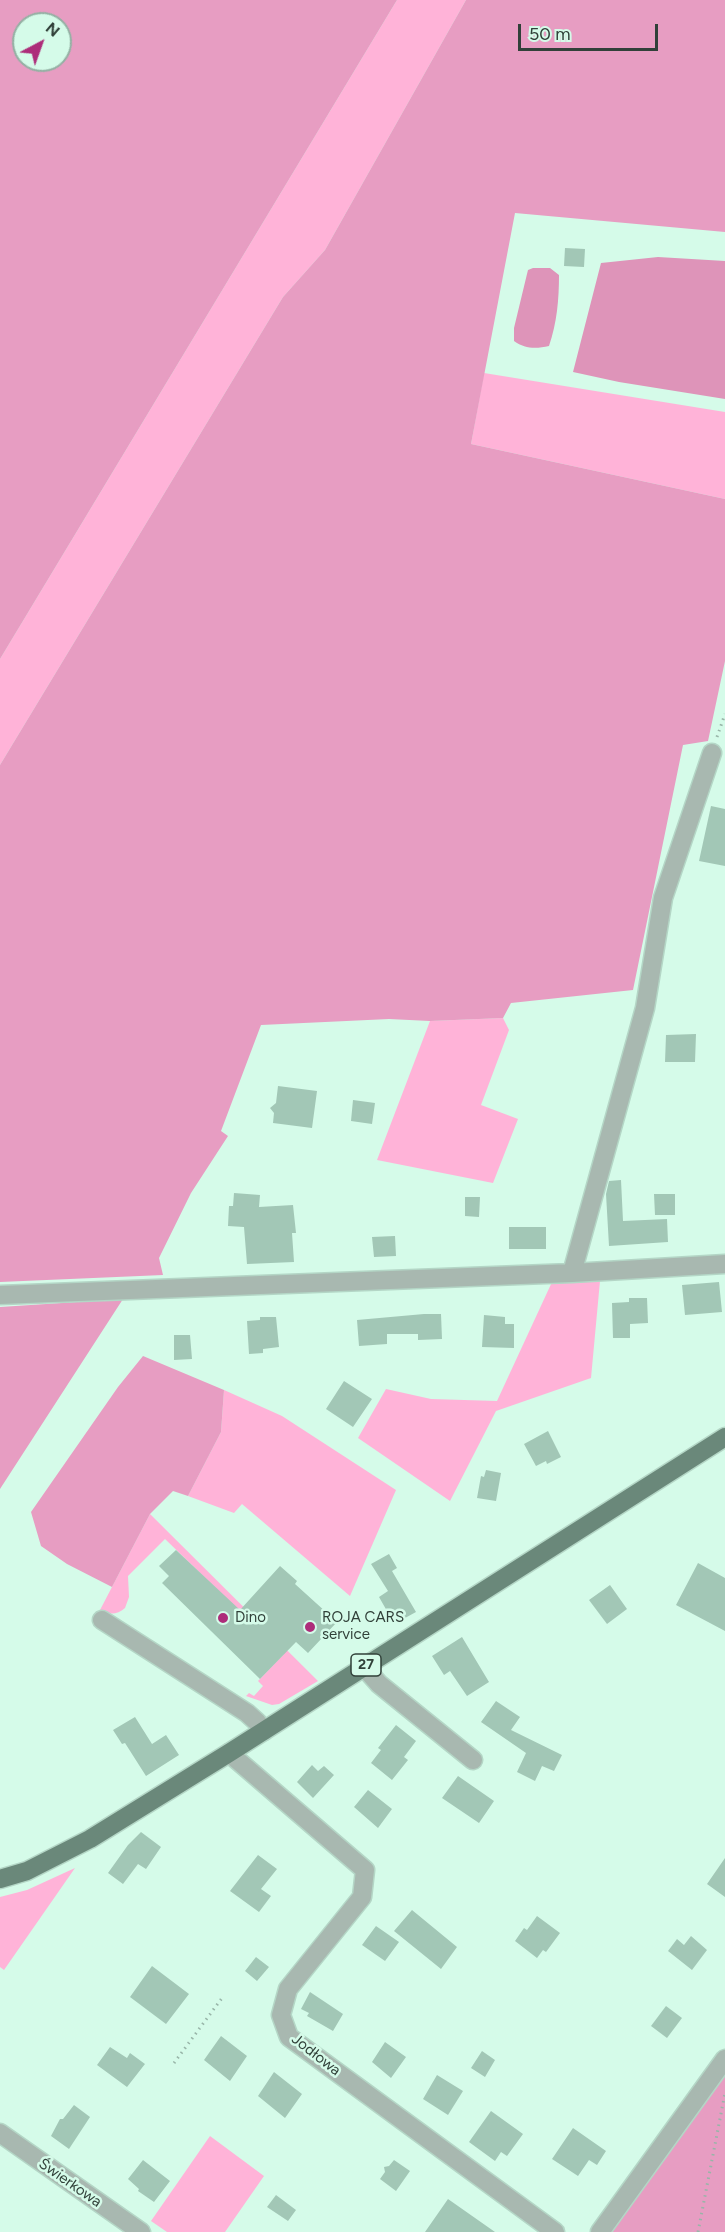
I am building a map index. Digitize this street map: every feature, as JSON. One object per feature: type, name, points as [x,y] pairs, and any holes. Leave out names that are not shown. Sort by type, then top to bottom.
[{"type":"main road","name":"27","points":[[0,1879],[27,1871],[90,1839],[264,1731],[725,1437]]},
{"type":"street","points":[[572,1273],[645,1008],[663,898],[712,753]]},
{"type":"street","points":[[0,1295],[572,1273],[725,1264]]},
{"type":"street","points":[[102,1620],[247,1713],[264,1731]]},
{"type":"street","points":[[364,1667],[379,1684],[472,1760]]},
{"type":"street","name":"Jodłowa","points":[[229,1753],[365,1870],[362,1897],[288,1989],[281,2015],[289,2037],[555,2232]]},
{"type":"street","points":[[600,2232],[725,2059]]},
{"type":"street","name":"Świerkowa","points":[[0,2133],[141,2232]]},
{"type":"path","points":[[712,753],[725,714]]},
{"type":"path","points":[[174,2063],[222,1998]]},
{"type":"path","points":[[698,2232],[725,2093]]},
{"type":"shaded area","points":[[0,0],[397,0],[0,659]]},
{"type":"shaded area","points":[[397,0],[466,0],[325,250],[283,297],[0,765],[0,659]]},
{"type":"shaded area","points":[[466,0],[725,0],[725,232],[515,213],[471,444],[725,499],[725,661],[708,741],[683,745],[633,990],[511,1003],[503,1018],[430,1021],[389,1019],[261,1025],[221,1131],[228,1136],[191,1193],[159,1258],[163,1275],[0,1282],[0,765],[283,297],[325,250]]},
{"type":"shaded area","points":[[658,257],[725,261],[725,399],[619,382],[573,372],[601,263]]},
{"type":"shaded area","points":[[550,268],[559,275],[557,311],[552,337],[549,346],[540,348],[526,347],[514,341],[514,328],[528,270]]},
{"type":"shaded area","points":[[484,373],[725,412],[725,499],[471,444]]},
{"type":"shaded area","points":[[503,1018],[509,1030],[481,1105],[518,1119],[493,1183],[377,1160],[430,1021]]},
{"type":"shaded area","points":[[600,1281],[591,1378],[496,1411],[450,1501],[358,1438],[386,1389],[431,1399],[497,1401],[552,1282]]},
{"type":"shaded area","points":[[123,1299],[0,1489],[0,1307]]},
{"type":"shaded area","points":[[143,1356],[224,1390],[221,1432],[188,1496],[173,1491],[150,1514],[112,1587],[67,1564],[41,1546],[31,1512],[118,1387]]},
{"type":"shaded area","points":[[224,1390],[282,1416],[396,1490],[350,1596],[242,1504],[234,1513],[188,1496],[221,1432]]},
{"type":"shaded area","points":[[150,1514],[318,1681],[279,1704],[272,1705],[246,1696],[249,1693],[254,1696],[263,1686],[258,1681],[284,1654],[165,1539],[128,1576],[129,1597],[125,1608],[113,1614],[100,1610]]},
{"type":"shaded area","points":[[75,1868],[4,1970],[0,1967],[0,1897],[27,1890]]},
{"type":"shaded area","points":[[725,2057],[725,2232],[611,2232]]},
{"type":"shaded area","points":[[210,2136],[264,2176],[225,2232],[167,2232],[151,2221]]},
{"type":"building","points":[[565,248],[585,249],[584,267],[564,266]]},
{"type":"building","points":[[711,806],[725,809],[725,866],[699,861]]},
{"type":"building","points":[[696,1034],[695,1062],[665,1062],[666,1035]]},
{"type":"building","points":[[278,1086],[317,1091],[312,1128],[273,1123],[274,1113],[270,1108],[276,1103]]},
{"type":"building","points":[[353,1100],[375,1103],[372,1124],[351,1121]]},
{"type":"building","points":[[621,1180],[623,1221],[667,1219],[668,1242],[609,1246],[606,1194],[609,1181]]},
{"type":"building","points":[[234,1193],[260,1195],[259,1207],[293,1205],[296,1233],[292,1233],[294,1262],[247,1264],[244,1227],[228,1226],[229,1206],[233,1206]]},
{"type":"building","points":[[654,1194],[675,1194],[675,1215],[655,1215]]},
{"type":"building","points":[[465,1197],[480,1197],[479,1217],[465,1216]]},
{"type":"building","points":[[509,1227],[546,1227],[546,1249],[509,1249]]},
{"type":"building","points":[[395,1236],[396,1256],[374,1257],[372,1237]]},
{"type":"building","points":[[719,1282],[722,1312],[685,1315],[682,1285]]},
{"type":"building","points":[[629,1298],[647,1298],[648,1323],[630,1324],[630,1338],[613,1338],[612,1303],[629,1302]]},
{"type":"building","points":[[441,1314],[442,1339],[418,1340],[418,1334],[387,1334],[387,1344],[359,1346],[357,1320]]},
{"type":"building","points":[[484,1315],[505,1317],[505,1324],[514,1324],[514,1348],[482,1347]]},
{"type":"building","points":[[260,1317],[276,1317],[279,1347],[263,1349],[263,1353],[249,1354],[247,1321],[260,1320]]},
{"type":"building","points":[[174,1335],[190,1335],[192,1359],[174,1360]]},
{"type":"building","points":[[344,1381],[372,1399],[353,1427],[326,1409]]},
{"type":"building","points":[[548,1431],[561,1457],[547,1464],[546,1461],[536,1466],[524,1444]]},
{"type":"building","points":[[486,1470],[501,1473],[496,1501],[477,1498],[481,1476],[484,1477]]},
{"type":"building","points":[[176,1550],[240,1610],[280,1566],[297,1581],[295,1584],[337,1622],[308,1653],[296,1642],[260,1679],[162,1583],[169,1576],[159,1566]]},
{"type":"building","points":[[389,1554],[397,1568],[392,1571],[416,1612],[405,1618],[401,1612],[391,1618],[379,1597],[388,1591],[371,1564]]},
{"type":"building","points":[[698,1563],[725,1578],[725,1631],[676,1605]]},
{"type":"building","points":[[610,1585],[627,1609],[607,1624],[589,1600]]},
{"type":"building","points":[[462,1637],[489,1682],[467,1696],[450,1671],[444,1675],[432,1656]]},
{"type":"building","points":[[496,1701],[520,1717],[511,1730],[562,1755],[554,1771],[542,1766],[535,1781],[517,1772],[526,1753],[481,1722]]},
{"type":"building","points":[[135,1717],[152,1744],[166,1735],[179,1755],[146,1776],[125,1743],[122,1744],[113,1730]]},
{"type":"building","points":[[396,1725],[416,1741],[404,1757],[408,1760],[392,1780],[371,1763],[381,1750],[378,1748]]},
{"type":"building","points":[[312,1765],[318,1771],[324,1766],[334,1775],[313,1798],[297,1782]]},
{"type":"building","points":[[458,1776],[494,1801],[479,1823],[442,1798]]},
{"type":"building","points":[[368,1790],[392,1809],[378,1828],[354,1807]]},
{"type":"building","points":[[141,1832],[161,1847],[146,1869],[138,1864],[123,1884],[108,1873],[128,1845]]},
{"type":"building","points":[[258,1855],[277,1869],[261,1889],[271,1896],[259,1912],[230,1891]]},
{"type":"building","points":[[725,1858],[725,1897],[707,1884]]},
{"type":"building","points":[[412,1910],[457,1947],[441,1969],[394,1931]]},
{"type":"building","points":[[537,1916],[560,1933],[546,1952],[543,1950],[537,1958],[515,1941],[524,1928],[527,1930]]},
{"type":"building","points":[[376,1926],[399,1942],[385,1961],[362,1945]]},
{"type":"building","points":[[691,1936],[707,1950],[692,1970],[668,1951],[677,1939],[684,1945]]},
{"type":"building","points":[[256,1957],[269,1967],[257,1981],[245,1971]]},
{"type":"building","points":[[152,1966],[189,1994],[166,2024],[130,1997]]},
{"type":"building","points":[[310,1992],[343,2014],[333,2031],[307,2016],[309,2013],[301,2009]]},
{"type":"building","points":[[666,2006],[682,2018],[667,2038],[651,2026]]},
{"type":"building","points":[[221,2036],[247,2056],[230,2081],[204,2060]]},
{"type":"building","points":[[385,2042],[406,2057],[391,2078],[372,2062]]},
{"type":"building","points":[[110,2047],[127,2058],[130,2053],[145,2064],[127,2087],[97,2065]]},
{"type":"building","points":[[482,2051],[495,2060],[485,2077],[471,2068]]},
{"type":"building","points":[[274,2072],[302,2094],[285,2118],[258,2096]]},
{"type":"building","points":[[437,2075],[463,2091],[448,2115],[423,2099]]},
{"type":"building","points":[[74,2105],[90,2117],[69,2149],[51,2136],[60,2119],[63,2119]]},
{"type":"building","points":[[491,2111],[523,2134],[507,2156],[501,2152],[495,2161],[469,2142]]},
{"type":"building","points":[[573,2128],[606,2151],[597,2165],[589,2160],[578,2176],[552,2159]]},
{"type":"building","points":[[143,2160],[170,2181],[154,2202],[138,2191],[139,2189],[128,2179]]},
{"type":"building","points":[[394,2160],[410,2171],[396,2191],[380,2179],[385,2172],[384,2167],[389,2166]]},
{"type":"building","points":[[276,2195],[296,2210],[288,2221],[267,2207]]},
{"type":"building","points":[[448,2199],[495,2232],[425,2232]]},
{"type":"place","name":"Dino","points":[[223,1618]]},
{"type":"place","name":"ROJA CARS service","points":[[310,1627]]}]
